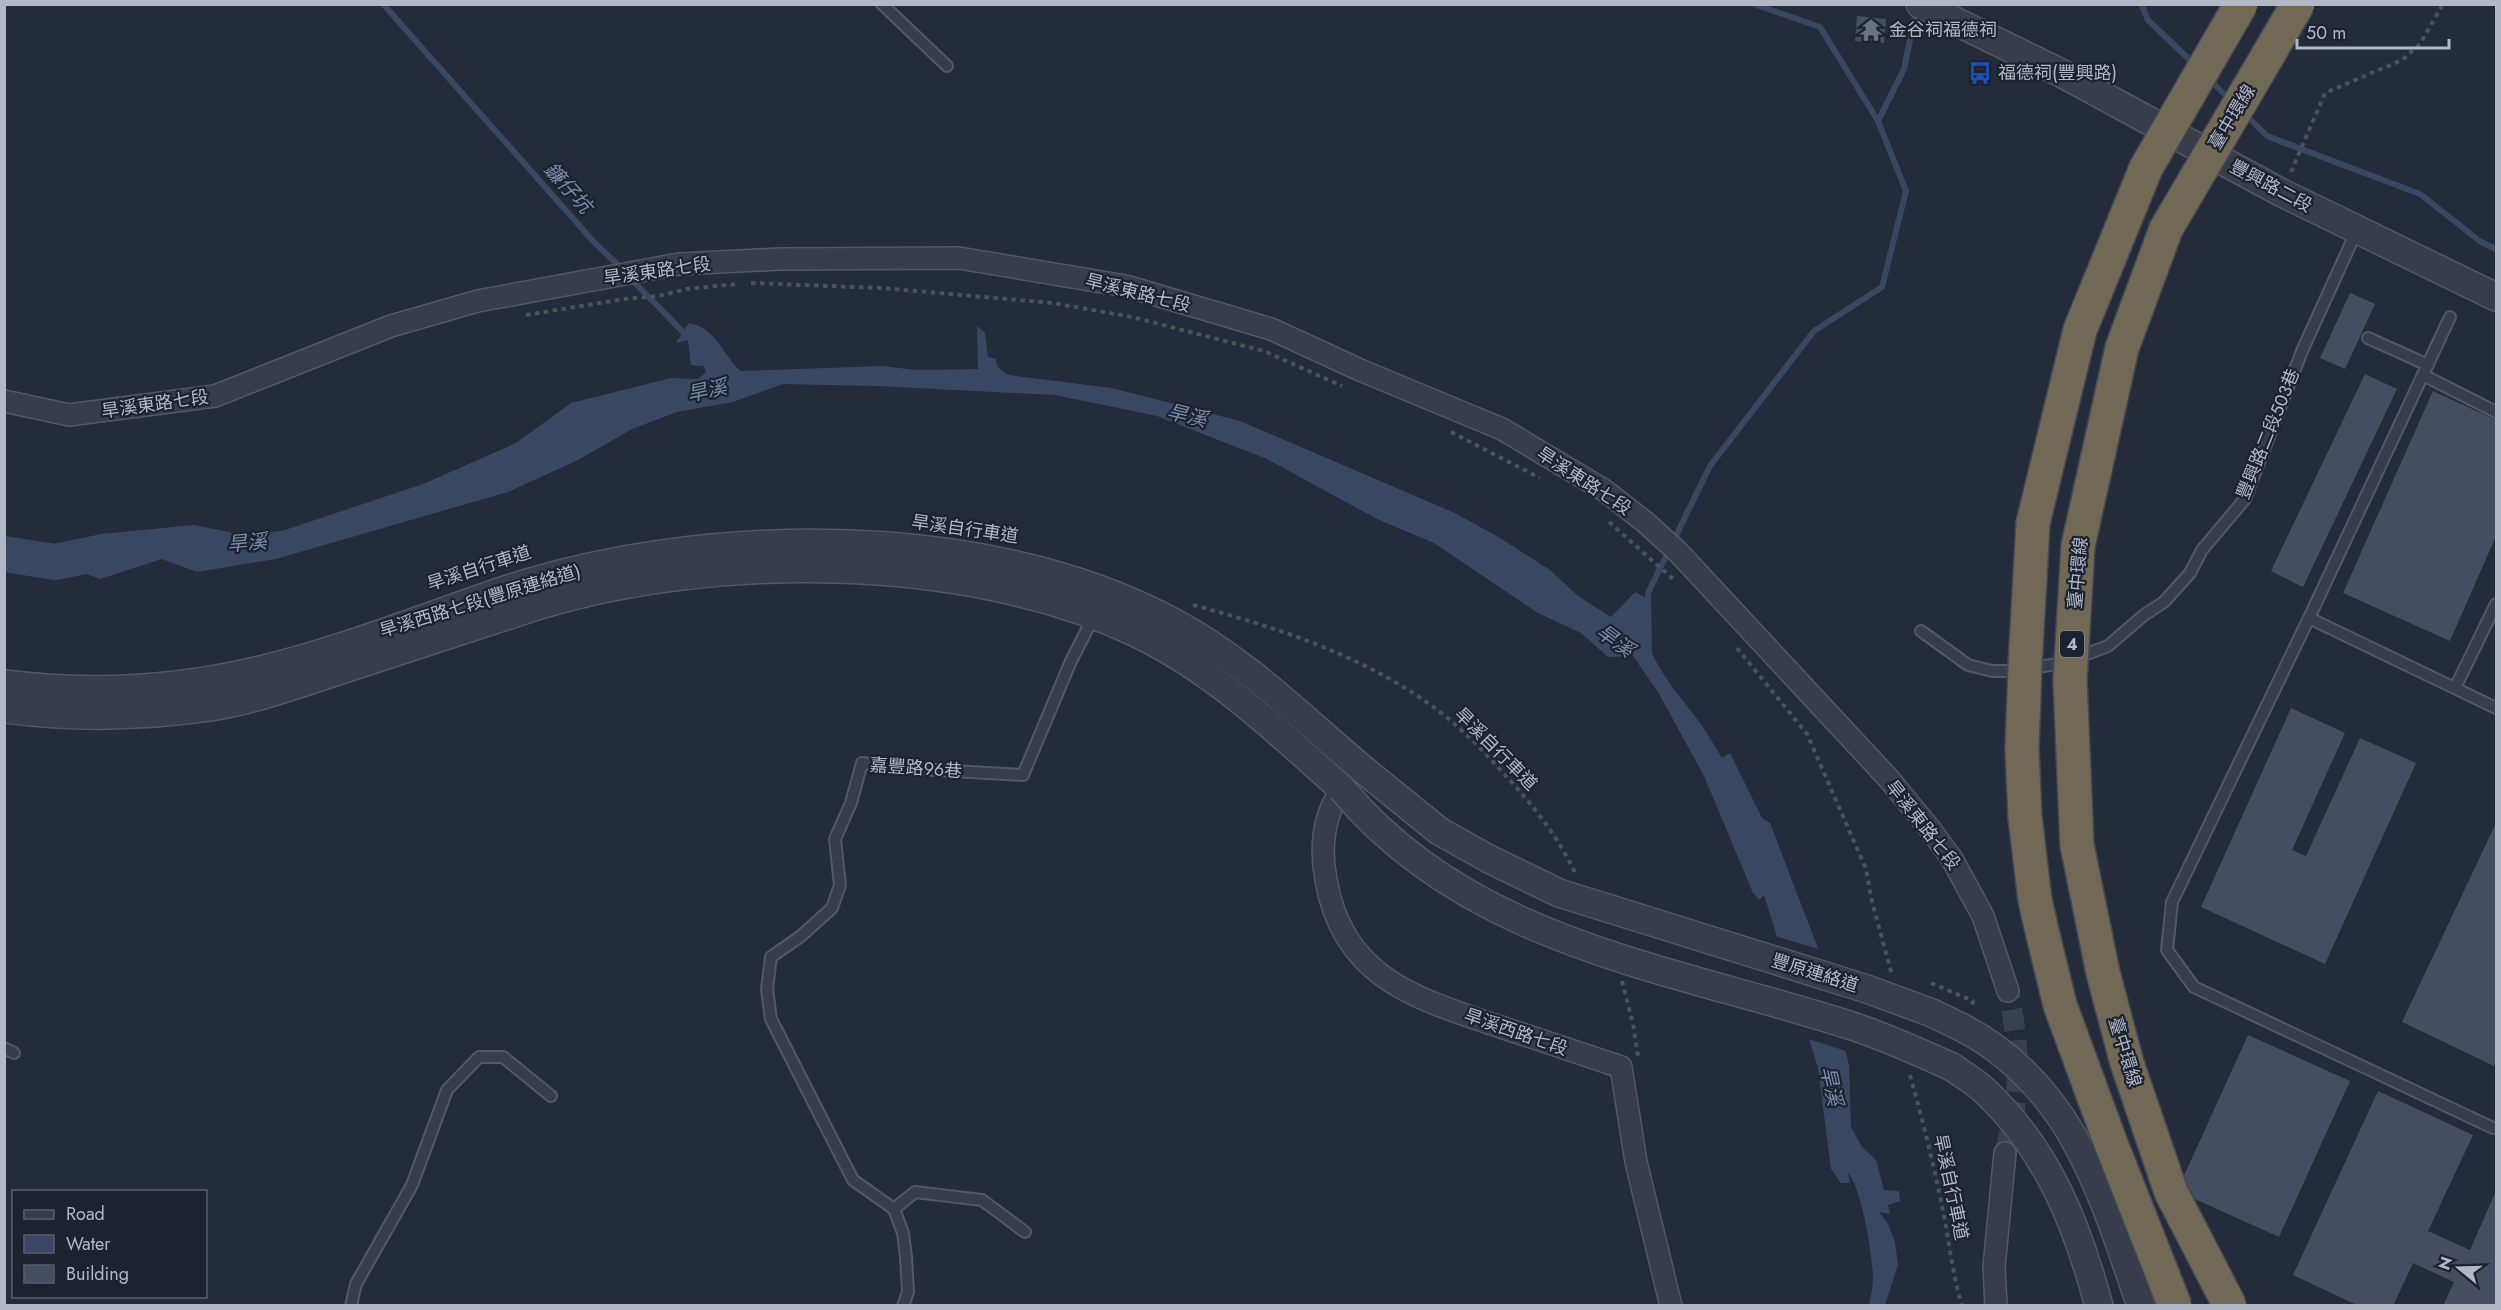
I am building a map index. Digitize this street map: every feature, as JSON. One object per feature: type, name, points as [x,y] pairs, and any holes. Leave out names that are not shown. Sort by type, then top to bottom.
[{"type":"highway","points":[[2175,1305],[2110,1141],[2060,1005],[2036,900],[2025,817],[2022,749],[2030,582],[2033,523],[2080,330],[2146,168],[2241,4]]},
{"type":"highway","name":"臺中環線","points":[[2230,1305],[2171,1192],[2127,1064],[2103,973],[2078,845],[2070,680],[2078,546],[2122,348],[2166,229],[2298,4]]},
{"type":"street","name":"豐興路二段","points":[[1920,4],[2063,74],[2282,193],[2496,297]]},
{"type":"street","name":"旱溪東路七段","points":[[4,401],[69,415],[215,396],[391,326],[478,301],[679,264],[780,258],[959,258],[1126,286],[1271,328],[1360,370],[1502,429],[1604,490],[1653,529],[1678,552],[1851,738],[1930,829],[1952,859],[1983,916],[2008,991]]},
{"type":"street","name":"旱溪西路七段(豐原連絡道)","points":[[4,684],[55,689],[119,689],[170,686],[216,679],[286,663],[510,588],[591,567],[698,549],[801,543],[869,545],[968,555],[1001,562],[1070,579],[1146,608],[1192,633],[1239,663],[1365,771]]},
{"type":"street","name":"旱溪西路七段(豐原連絡道)","points":[[4,709],[102,716],[134,715],[212,706],[266,694],[542,605],[605,589],[719,573],[812,569],[938,578],[1028,595],[1132,631],[1228,690],[1342,789]]},
{"type":"street","name":"豐原連絡道","points":[[1365,771],[1439,831],[1489,859],[1559,893],[1868,989],[1932,1013],[1988,1042],[2028,1077],[2074,1135],[2093,1172],[2107,1207],[2140,1305]]},
{"type":"street","points":[[1342,789],[1378,828],[1426,868],[1523,923],[1652,968],[1852,1026],[1911,1048],[1952,1067],[1985,1091],[2025,1136],[2043,1161],[2079,1239],[2099,1305]]},
{"type":"street","name":"旱溪西路七段","points":[[1342,789],[1335,800],[1325,828],[1325,873],[1334,911],[1349,940],[1370,965],[1393,984],[1428,1002],[1621,1067],[1636,1162],[1671,1305]]},
{"type":"street","points":[[1996,1305],[1994,1267],[2005,1154]]},
{"type":"lane","points":[[882,4],[947,66]]},
{"type":"lane","name":"豐興路二段503巷","points":[[1921,631],[1968,665],[1992,671],[2013,671],[2063,663],[2108,646],[2144,615],[2164,602],[2190,573],[2202,550],[2245,499],[2302,351],[2357,230]]},
{"type":"lane","points":[[2450,317],[2309,618],[2172,902],[2167,950],[2194,987],[2495,1126]]},
{"type":"lane","points":[[2368,338],[2496,412]]},
{"type":"lane","points":[[2455,688],[2496,604]]},
{"type":"lane","name":"嘉豐路96巷","points":[[894,1209],[853,1180],[771,1019],[766,989],[771,957],[801,936],[832,908],[840,885],[835,839],[851,802],[862,762],[918,769],[1023,775],[1071,661],[1094,616]]},
{"type":"lane","points":[[2309,618],[2496,708]]},
{"type":"lane","points":[[351,1305],[356,1284],[412,1185],[447,1090],[479,1058],[503,1057],[551,1096]]},
{"type":"lane","points":[[903,1305],[908,1292],[906,1257],[903,1233],[894,1209],[915,1192],[982,1200],[1025,1232]]},
{"type":"path","points":[[2282,193],[2325,93],[2402,60],[2421,44],[2443,4]]},
{"type":"path","points":[[624,299],[746,283],[881,288],[1053,303],[1132,317],[1264,351],[1348,389]]},
{"type":"path","points":[[1443,428],[1545,480]]},
{"type":"path","points":[[1603,517],[1673,580]]},
{"type":"path","name":"旱溪自行車道","points":[[1191,605],[1282,631],[1342,655],[1388,679],[1449,720],[1485,753],[1530,801],[1568,857],[1577,877]]},
{"type":"path","points":[[1735,646],[1807,734],[1866,869],[1872,902],[1895,985]]},
{"type":"path","points":[[1621,979],[1633,1024],[1640,1065]]},
{"type":"path","points":[[1932,983],[1973,1001]]},
{"type":"path","name":"旱溪自行車道","points":[[1910,1075],[1934,1164],[1955,1283],[1962,1305]]},
{"type":"water","points":[[689,323],[706,330],[713,336],[741,371],[882,366],[916,370],[978,369],[977,326],[985,333],[988,357],[996,359],[1000,369],[1009,375],[1112,388],[1240,421],[1457,514],[1550,570],[1578,596],[1611,617],[1635,592],[1650,600],[1646,616],[1646,632],[1656,662],[1702,725],[1722,758],[1730,753],[1762,818],[1770,823],[1824,964],[1849,1065],[1851,1127],[1862,1147],[1876,1160],[1884,1190],[1899,1191],[1900,1201],[1888,1205],[1890,1214],[1879,1212],[1888,1224],[1895,1242],[1898,1265],[1885,1305],[1869,1305],[1873,1277],[1862,1207],[1848,1172],[1850,1183],[1841,1183],[1831,1169],[1818,1068],[1764,895],[1759,900],[1753,893],[1704,776],[1658,692],[1633,656],[1608,657],[1581,633],[1538,613],[1434,543],[1377,519],[1267,459],[1157,416],[1055,395],[783,384],[733,402],[677,412],[632,429],[578,460],[508,492],[276,559],[197,572],[162,559],[100,579],[55,562],[100,534],[194,525],[249,536],[285,530],[423,484],[516,443],[571,403],[671,378],[698,379],[706,372],[704,366],[691,365],[688,340],[676,343]]},
{"type":"pier","points":[[1775,936],[1822,950],[1849,1052],[1806,1038]]},
{"type":"building","name":"金谷祠福德祠","points":[[1857,16],[1886,19],[1884,43],[1855,41]]},
{"type":"building","points":[[2350,293],[2375,304],[2345,369],[2320,358]]},
{"type":"building","points":[[2365,374],[2397,389],[2303,587],[2271,571]]},
{"type":"building","points":[[2433,391],[2496,420],[2496,536],[2450,641],[2343,593]]},
{"type":"building","points":[[2291,708],[2345,733],[2292,850],[2306,856],[2360,738],[2416,763],[2325,964],[2201,907]]},
{"type":"building","points":[[2496,823],[2496,1060],[2494,1066],[2402,1022]]},
{"type":"building","points":[[2248,1035],[2350,1081],[2279,1237],[2177,1191]]},
{"type":"building","points":[[2378,1091],[2473,1135],[2428,1231],[2470,1250],[2496,1191],[2496,1306],[2443,1306],[2454,1282],[2413,1263],[2393,1306],[2359,1306],[2293,1275]]},
{"type":"waterway","name":"鐮仔坑","points":[[383,4],[593,241],[622,269]]},
{"type":"waterway","points":[[1649,654],[1648,593],[1710,466],[1814,331],[1882,287],[1906,191],[1878,121],[1820,27],[1754,4]]},
{"type":"waterway","points":[[2141,4],[2148,20],[2194,64]]},
{"type":"waterway","points":[[1878,121],[1904,69],[1916,11]]},
{"type":"waterway","points":[[2210,80],[2230,100]]},
{"type":"waterway","points":[[2244,113],[2267,136],[2420,194],[2481,242],[2496,249]]},
{"type":"waterway","name":"鐮仔坑","points":[[631,279],[687,336]]},
{"type":"waterway","name":"旱溪","points":[[4,554],[55,562],[104,552]]},
{"type":"tunnel","points":[[2005,1153],[2014,1111],[2017,1073],[2015,1034],[2008,991]]},
{"type":"place","name":"金谷祠福德祠","points":[[1871,30]]},
{"type":"place","name":"福德祠(豐興路)","points":[[1980,73]]}]
